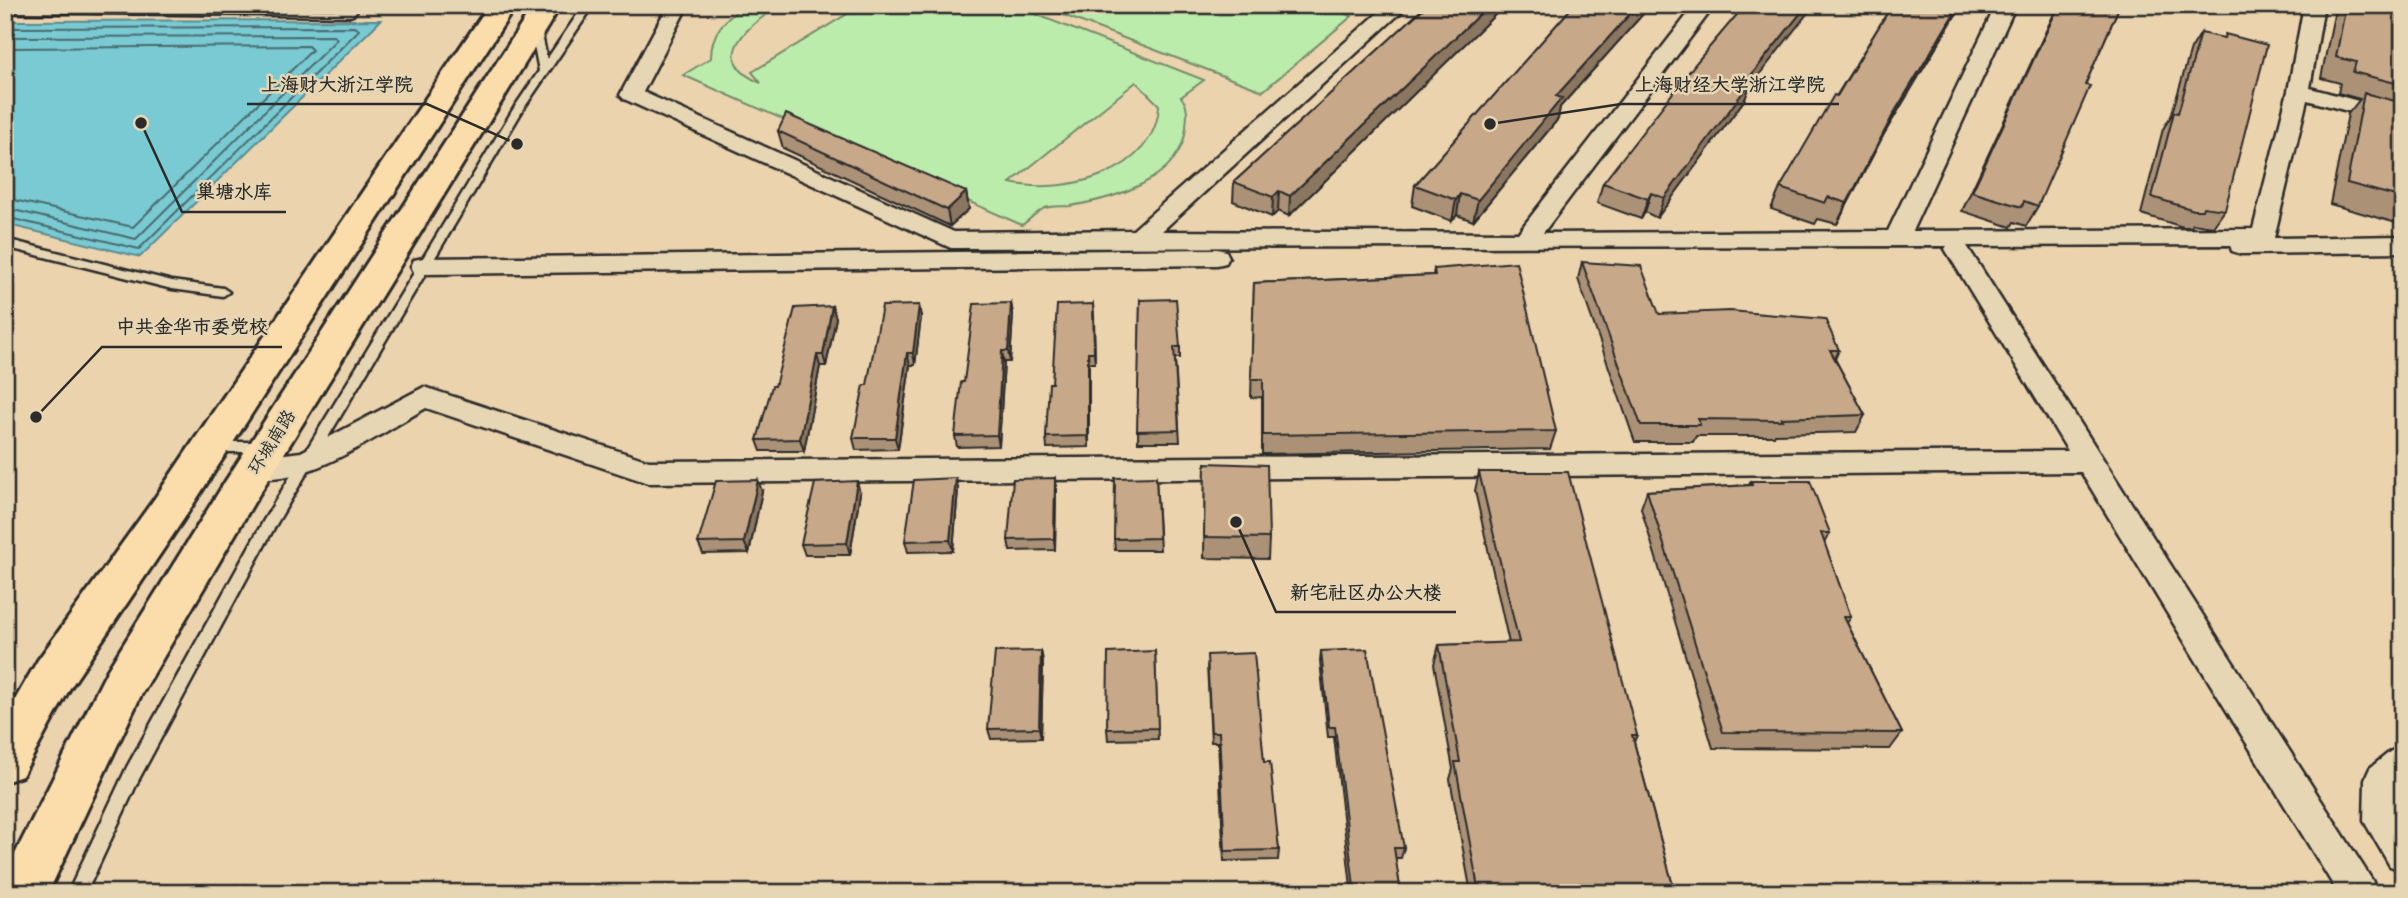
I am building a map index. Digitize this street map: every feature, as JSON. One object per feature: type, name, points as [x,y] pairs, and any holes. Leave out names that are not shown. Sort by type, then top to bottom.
[{"type":"main road","points":[[5,761],[54,674],[210,447],[503,5]]},
{"type":"main road","name":"环城南路","points":[[22,893],[123,685],[262,457],[541,15]]},
{"type":"street","points":[[678,5],[631,95],[951,240],[1139,238],[1525,241],[2403,234]]},
{"type":"street","points":[[1139,238],[1399,5]]},
{"type":"street","points":[[1525,241],[1706,5]]},
{"type":"street","points":[[1897,237],[2006,5]]},
{"type":"street","points":[[2263,237],[2299,91],[2314,5]]},
{"type":"street","points":[[2299,91],[2403,120]]},
{"type":"street","points":[[423,266],[2403,244]]},
{"type":"street","points":[[1957,249],[2359,893]]},
{"type":"street","points":[[262,457],[306,463],[424,397],[648,472],[2089,461]]},
{"type":"street","points":[[2403,762],[2382,779],[2382,821],[2403,854]]},
{"type":"lane","points":[[5,9],[350,13],[356,5]]},
{"type":"lane","points":[[77,893],[132,773],[269,524],[423,266],[544,70],[589,5]]},
{"type":"lane","points":[[541,15],[544,70]]},
{"type":"lane","points":[[5,243],[173,285],[223,292]]},
{"type":"lane","points":[[210,447],[262,457]]},
{"type":"green space","points":[[746,5],[782,5],[747,31],[738,42],[735,53],[736,63],[745,73],[761,83],[752,72],[862,5],[1012,5],[1204,80],[1181,97],[1187,115],[1182,145],[1172,161],[1159,173],[1143,184],[1106,198],[1046,208],[1022,225],[683,75],[711,58],[717,33]],"holes":[[[1136,82],[1159,105],[1154,128],[1142,148],[1125,163],[1104,174],[1081,182],[1056,185],[1010,183]]]},
{"type":"green space","points":[[1037,5],[1320,5],[1352,16],[1263,91]]},
{"type":"water","points":[[381,20],[140,257],[5,224],[5,21]]},
{"type":"building","points":[[1427,5],[1489,5],[1290,196],[1279,191],[1273,197],[1234,182]]},
{"type":"building","points":[[1574,5],[1638,5],[1556,96],[1562,98],[1478,200],[1460,194],[1456,200],[1415,185]]},
{"type":"building","points":[[1745,5],[1807,5],[1748,79],[1752,80],[1664,198],[1651,193],[1648,199],[1603,183],[1696,63]]},
{"type":"building","points":[[1892,5],[1959,5],[1894,113],[1847,203],[1828,197],[1825,203],[1780,188],[1834,95],[1837,96]]},
{"type":"building","points":[[2059,5],[2120,5],[2085,85],[2090,86],[2038,206],[2024,201],[2022,207],[1972,192]]},
{"type":"building","points":[[2346,5],[2403,5],[2403,85],[2353,72],[2356,62],[2336,57]]},
{"type":"building","points":[[2201,33],[2224,38],[2225,34],[2267,45],[2225,210],[2203,207],[2202,210],[2194,210],[2152,197],[2174,112],[2178,113]]},
{"type":"building","points":[[2364,93],[2403,103],[2403,198],[2347,183]]},
{"type":"building","points":[[786,114],[966,192],[947,210],[778,131]]},
{"type":"building","points":[[1516,262],[1556,431],[1263,435],[1263,379],[1251,379],[1254,283],[1435,275],[1434,269]]},
{"type":"building","points":[[1582,262],[1641,266],[1659,314],[1730,311],[1825,319],[1839,350],[1830,350],[1865,415],[1781,418],[1782,420],[1698,419],[1700,425],[1641,425]]},
{"type":"building","points":[[1176,299],[1180,347],[1174,347],[1179,430],[1137,431],[1140,300]]},
{"type":"building","points":[[1011,303],[1008,351],[1002,351],[997,435],[955,436],[974,304]]},
{"type":"building","points":[[1093,304],[1094,352],[1088,352],[1088,436],[1046,437],[1057,305]]},
{"type":"building","points":[[919,305],[913,353],[907,353],[895,438],[853,438],[864,385],[867,385],[882,306]]},
{"type":"building","points":[[832,306],[823,355],[817,355],[800,439],[757,440],[772,386],[775,386],[795,308]]},
{"type":"building","points":[[1205,463],[1267,465],[1269,538],[1204,537]]},
{"type":"building","points":[[1479,472],[1568,472],[1637,735],[1632,735],[1675,893],[1479,893],[1455,762],[1460,762],[1439,645],[1519,642]]},
{"type":"building","points":[[1156,477],[1159,538],[1114,539],[1115,478]]},
{"type":"building","points":[[956,478],[950,540],[905,541],[914,480]]},
{"type":"building","points":[[1055,478],[1054,539],[1008,540],[1013,479]]},
{"type":"building","points":[[758,480],[744,542],[698,543],[716,481]]},
{"type":"building","points":[[857,481],[847,543],[801,544],[815,483]]},
{"type":"building","points":[[1751,481],[1810,481],[1830,533],[1821,533],[1851,617],[1844,617],[1902,733],[1723,732],[1647,491],[1752,485]]},
{"type":"building","points":[[1367,649],[1404,848],[1394,848],[1401,893],[1348,893],[1347,887],[1354,887],[1335,727],[1329,727],[1321,651]]},
{"type":"building","points":[[1041,651],[1039,728],[988,729],[995,652]]},
{"type":"building","points":[[1155,651],[1158,728],[1107,729],[1108,653]]},
{"type":"building","points":[[1254,653],[1264,762],[1270,762],[1279,850],[1225,851],[1219,732],[1211,732],[1207,655]]},
{"type":"place","name":"巢塘水库","points":[[141,123]]},
{"type":"place","name":"上海财经大学浙江学院","points":[[1490,124]]},
{"type":"place","name":"上海财大浙江学院","points":[[517,144]]},
{"type":"place","name":"中共金华市委党校","points":[[36,417]]},
{"type":"place","name":"新宅社区办公大楼","points":[[1236,522]]}]
